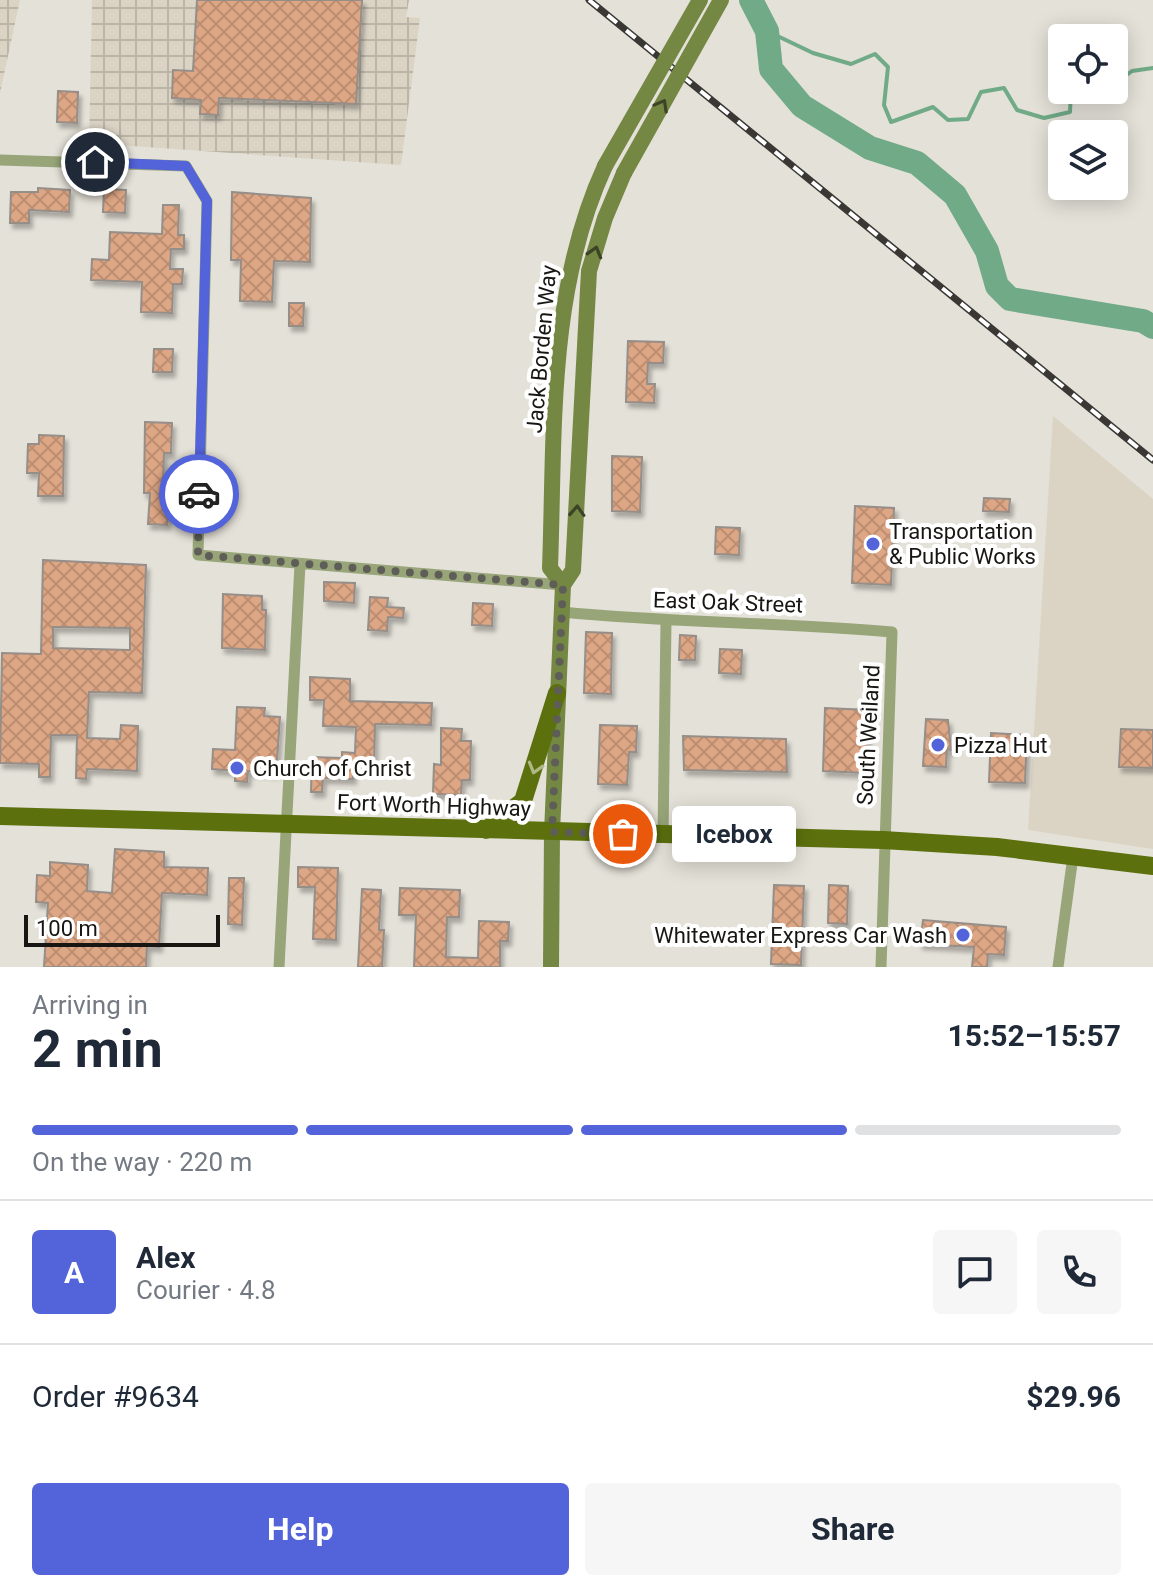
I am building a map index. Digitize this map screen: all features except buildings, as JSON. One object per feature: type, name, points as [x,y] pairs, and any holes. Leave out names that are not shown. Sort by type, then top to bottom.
[{"type":"main road","name":"Jack Borden Way","points":[[563,585],[550,568],[561,321],[572,253],[605,166],[700,0]]},
{"type":"main road","name":"Jack Borden Way","points":[[551,967],[557,693],[563,585],[573,570],[589,271],[605,218],[624,173],[721,0]]},
{"type":"main road","points":[[486,830],[523,801],[557,693]]},
{"type":"main road","name":"Fort Worth Highway","points":[[0,816],[883,840],[997,847],[1153,866]]},
{"type":"street","points":[[0,160],[186,166],[207,201],[198,555],[563,585]]},
{"type":"street","points":[[279,967],[284,824],[300,564]]},
{"type":"street","name":"East Oak Street","points":[[562,612],[666,622],[752,621],[892,632]]},
{"type":"street","points":[[663,835],[666,622]]},
{"type":"street","name":"South Weiland","points":[[881,967],[892,632]]},
{"type":"street","points":[[1058,967],[1073,856]]},
{"type":"shaded area","points":[[0,0],[20,0],[0,93]]},
{"type":"shaded area","points":[[92,0],[409,0],[406,17],[420,18],[401,165],[89,143]]},
{"type":"shaded area","points":[[1053,416],[1153,499],[1153,849],[1028,830]]},
{"type":"waterway","points":[[751,0],[767,31],[771,69],[802,106],[870,148],[917,163],[955,195],[987,251],[997,286],[1010,299],[1143,321],[1153,327]]},
{"type":"waterway","points":[[767,31],[813,53],[851,64],[875,54],[888,67],[884,105],[891,122],[933,107],[948,120],[968,119],[981,92],[1004,88],[1017,110],[1044,118],[1070,112],[1070,104]]},
{"type":"waterway","points":[[1128,74],[1153,68]]},
{"type":"railway","points":[[589,0],[1153,460]]},
{"type":"way so far","points":[[199,494],[198,555],[563,585],[552,832],[623,834]]},
{"type":"place","name":"Transportation & Public Works","points":[[873,544]]},
{"type":"place","name":"Pizza Hut","points":[[938,745]]},
{"type":"place","name":"Church of Christ","points":[[237,768]]},
{"type":"place","name":"Icebox","points":[[623,834]]},
{"type":"place","name":"Whitewater Express Car Wash","points":[[963,935]]},
{"type":"route","points":[[95,162],[186,166],[207,201],[199,494]]}]
